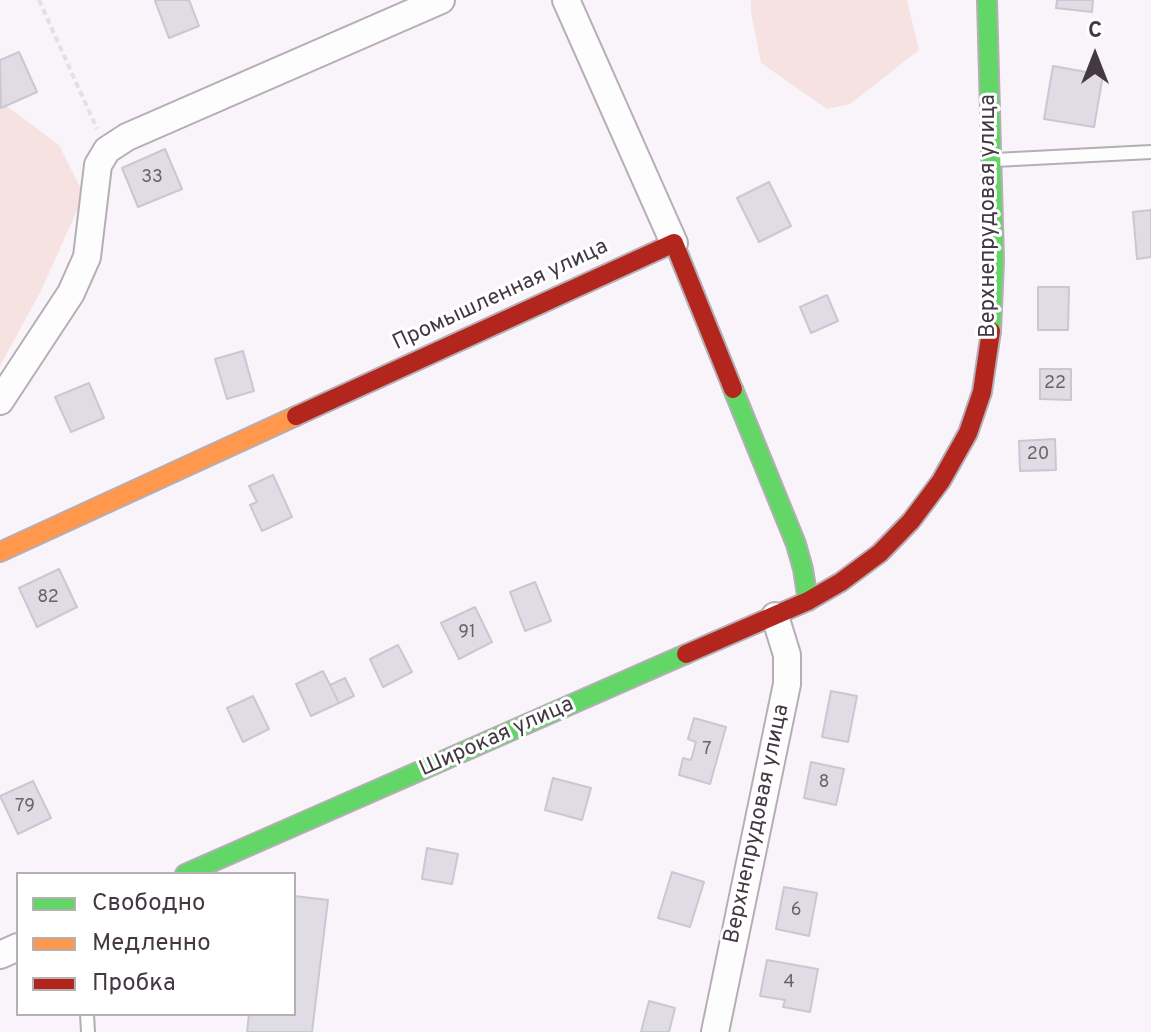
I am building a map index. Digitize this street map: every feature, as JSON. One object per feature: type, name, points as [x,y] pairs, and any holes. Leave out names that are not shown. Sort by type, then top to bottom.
[{"type":"street","points":[[0,401],[71,293],[87,257],[98,165],[107,150],[127,137],[441,0]]},
{"type":"street","points":[[566,0],[674,243],[796,544],[808,601]]},
{"type":"street","name":"Верхнепрудовая улица","points":[[808,601],[841,582],[880,553],[911,521],[941,481],[968,433],[982,392],[991,341],[994,261],[987,0]]},
{"type":"street","name":"Промышленная улица","points":[[0,552],[674,243]]},
{"type":"street","name":"Широкая улица","points":[[190,872],[808,601]]},
{"type":"street","name":"Верхнепрудовая улица","points":[[715,1032],[787,684],[787,655],[775,616]]},
{"type":"lane","points":[[992,161],[1151,152]]},
{"type":"path","points":[[39,0],[107,150]]},
{"type":"shaded area","points":[[751,0],[907,0],[919,50],[850,104],[827,109],[761,63]]},
{"type":"shaded area","points":[[0,101],[59,145],[84,195],[40,293],[0,366]]},
{"type":"building","points":[[189,0],[199,26],[169,38],[155,1]]},
{"type":"building","points":[[1057,0],[1093,0],[1092,12],[1056,8]]},
{"type":"building","points":[[19,52],[37,92],[1,108],[0,60]]},
{"type":"building","points":[[1053,66],[1103,75],[1094,127],[1044,119]]},
{"type":"building","points":[[165,149],[182,189],[138,207],[122,168]]},
{"type":"building","points":[[769,182],[791,226],[759,242],[737,198]]},
{"type":"building","points":[[1151,210],[1151,257],[1137,259],[1133,212]]},
{"type":"building","points":[[1038,287],[1069,287],[1068,330],[1038,330]]},
{"type":"building","points":[[827,295],[838,321],[811,333],[800,307]]},
{"type":"building","points":[[243,351],[254,391],[227,399],[215,359]]},
{"type":"building","points":[[1040,369],[1071,369],[1071,400],[1040,399]]},
{"type":"building","points":[[89,383],[104,418],[71,432],[55,397]]},
{"type":"building","points":[[1055,439],[1056,470],[1020,471],[1019,441]]},
{"type":"building","points":[[273,475],[292,517],[262,531],[250,505],[257,502],[249,486]]},
{"type":"building","points":[[59,569],[77,607],[37,627],[19,588]]},
{"type":"building","points":[[535,582],[551,621],[525,631],[510,592]]},
{"type":"building","points":[[475,607],[492,642],[459,659],[441,623]]},
{"type":"building","points":[[398,645],[412,672],[383,687],[370,659]]},
{"type":"building","points":[[323,671],[339,703],[311,716],[296,684]]},
{"type":"building","points":[[345,678],[354,696],[339,703],[330,685]]},
{"type":"building","points":[[831,691],[857,696],[848,742],[822,737]]},
{"type":"building","points":[[253,696],[269,729],[243,742],[227,708]]},
{"type":"building","points":[[694,718],[726,727],[710,784],[679,775],[683,758],[691,760],[696,742],[688,739]]},
{"type":"building","points":[[811,762],[844,769],[836,805],[804,798]]},
{"type":"building","points":[[553,778],[591,788],[582,820],[545,810]]},
{"type":"building","points":[[33,781],[51,818],[18,834],[0,796]]},
{"type":"building","points":[[427,848],[458,854],[452,884],[422,879]]},
{"type":"building","points":[[672,872],[704,882],[690,927],[658,918]]},
{"type":"building","points":[[784,887],[817,893],[809,936],[776,929]]},
{"type":"building","points":[[296,896],[328,900],[312,1032],[247,1032],[249,1016],[296,1016]]},
{"type":"building","points":[[767,960],[818,969],[810,1012],[783,1007],[785,1000],[760,996]]},
{"type":"building","points":[[649,1001],[675,1008],[669,1032],[641,1032]]},
{"type":"traffic: fast","points":[[987,0],[994,261],[991,331]]},
{"type":"traffic: fast","points":[[733,389],[796,544],[808,601]]},
{"type":"traffic: fast","points":[[190,872],[686,654]]},
{"type":"traffic: slow","points":[[0,552],[296,416]]},
{"type":"traffic: jam","points":[[296,416],[674,243],[733,389]]},
{"type":"traffic: jam","points":[[686,654],[808,601],[841,582],[880,553],[911,521],[941,481],[968,433],[982,392],[991,331]]}]
